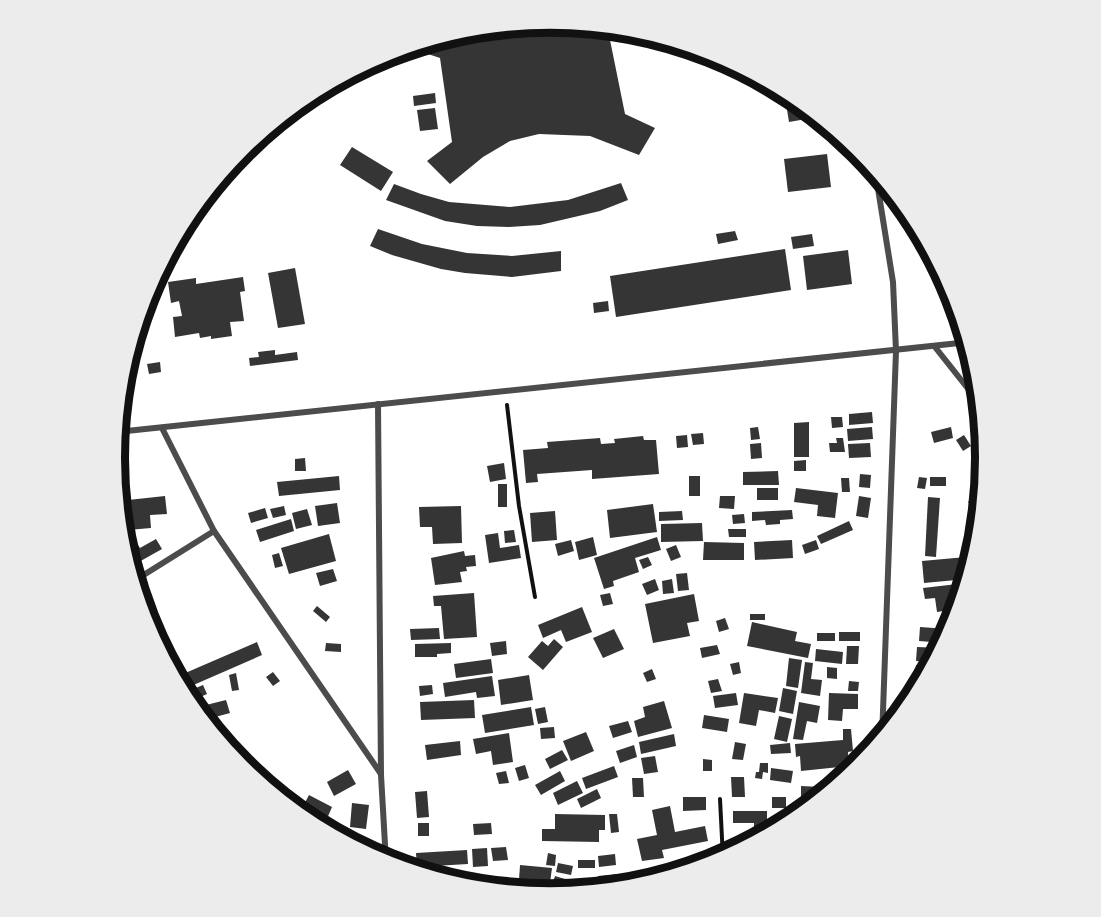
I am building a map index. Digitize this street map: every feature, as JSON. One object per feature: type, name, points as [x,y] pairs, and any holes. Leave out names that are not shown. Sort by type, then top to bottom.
[{"type":"street","points":[[878,187],[893,282],[896,351],[883,724]]},
{"type":"street","points":[[126,431],[960,343]]},
{"type":"street","points":[[935,347],[970,392]]},
{"type":"street","points":[[378,404],[381,775],[385,851]]},
{"type":"street","points":[[162,428],[214,531],[381,775]]},
{"type":"street","points":[[142,576],[214,531]]},
{"type":"path","points":[[505,392],[519,506],[535,597]]},
{"type":"path","points":[[720,799],[722,848]]},
{"type":"building","points":[[523,34],[578,34],[610,38],[625,114],[655,128],[639,155],[590,136],[539,134],[510,141],[483,157],[450,184],[427,161],[452,142],[440,58],[424,53],[467,41]]},
{"type":"building","points":[[435,93],[436,103],[414,106],[413,96]]},
{"type":"building","points":[[786,104],[807,119],[789,122]]},
{"type":"building","points":[[435,108],[438,129],[420,131],[417,110]]},
{"type":"building","points":[[352,147],[393,172],[381,191],[340,165]]},
{"type":"building","points":[[827,154],[831,187],[788,192],[784,159]]},
{"type":"building","points":[[621,183],[628,200],[600,211],[540,225],[477,226],[445,221],[386,200],[394,184],[449,202],[510,207],[568,200]]},
{"type":"building","points":[[378,229],[422,244],[467,253],[512,256],[561,251],[561,271],[512,277],[441,269],[370,246]]},
{"type":"building","points":[[735,231],[738,240],[718,244],[716,234]]},
{"type":"building","points":[[812,234],[814,246],[793,249],[791,237]]},
{"type":"building","points":[[785,249],[791,290],[616,317],[610,276]]},
{"type":"building","points":[[848,250],[852,284],[807,290],[803,256]]},
{"type":"building","points":[[295,268],[305,324],[278,328],[268,273]]},
{"type":"building","points":[[243,277],[245,291],[240,292],[244,321],[230,322],[232,336],[200,338],[199,333],[175,337],[173,317],[182,316],[179,301],[171,303],[168,282],[196,278],[196,284]]},
{"type":"building","points":[[608,301],[609,311],[594,313],[593,303]]},
{"type":"building","points":[[275,350],[275,355],[297,352],[298,360],[250,366],[249,358],[259,357],[258,352]]},
{"type":"building","points":[[160,362],[161,372],[149,374],[147,364]]},
{"type":"building","points":[[872,412],[873,423],[849,425],[849,414]]},
{"type":"building","points":[[831,417],[842,417],[843,427],[832,428]]},
{"type":"building","points":[[809,422],[809,457],[794,457],[794,423]]},
{"type":"building","points":[[758,427],[760,439],[751,440],[750,428]]},
{"type":"building","points":[[872,427],[873,439],[848,441],[847,429]]},
{"type":"building","points":[[951,427],[953,438],[934,443],[931,432]]},
{"type":"building","points":[[703,433],[704,444],[693,445],[691,434]]},
{"type":"building","points":[[687,435],[688,447],[677,448],[676,436]]},
{"type":"building","points":[[964,435],[971,446],[963,451],[956,440]]},
{"type":"building","points":[[643,436],[644,440],[656,440],[659,474],[592,479],[592,470],[537,474],[538,482],[526,483],[523,450],[548,448],[547,442],[600,438],[601,444],[615,443],[614,439]]},
{"type":"building","points":[[836,438],[843,438],[845,452],[830,452],[829,443],[837,443]]},
{"type":"building","points":[[761,443],[762,458],[751,459],[750,444]]},
{"type":"building","points":[[870,443],[871,457],[849,458],[848,444]]},
{"type":"building","points":[[305,458],[306,471],[295,471],[295,459]]},
{"type":"building","points":[[806,460],[806,471],[794,471],[794,461]]},
{"type":"building","points":[[504,463],[506,479],[490,482],[487,466]]},
{"type":"building","points":[[778,471],[779,485],[743,485],[743,472]]},
{"type":"building","points":[[860,474],[871,475],[870,488],[859,487]]},
{"type":"building","points":[[339,476],[340,490],[279,496],[277,482]]},
{"type":"building","points":[[689,476],[700,476],[700,496],[689,496]]},
{"type":"building","points":[[919,477],[927,478],[925,489],[917,488]]},
{"type":"building","points":[[930,477],[946,477],[946,486],[930,486]]},
{"type":"building","points":[[841,478],[849,478],[850,492],[842,492]]},
{"type":"building","points":[[498,484],[507,484],[507,507],[498,507]]},
{"type":"building","points":[[757,488],[778,488],[778,500],[757,500]]},
{"type":"building","points":[[796,488],[838,493],[835,518],[817,516],[818,505],[794,502]]},
{"type":"building","points":[[165,496],[167,514],[150,515],[151,528],[131,530],[128,500]]},
{"type":"building","points":[[720,496],[735,496],[734,509],[719,508]]},
{"type":"building","points":[[859,496],[871,498],[868,518],[856,516]]},
{"type":"building","points":[[928,497],[940,498],[936,557],[925,556]]},
{"type":"building","points":[[974,497],[973,508],[968,502]]},
{"type":"building","points":[[337,503],[340,523],[318,526],[315,506]]},
{"type":"building","points":[[653,504],[657,532],[610,538],[607,510]]},
{"type":"building","points":[[284,506],[286,515],[273,518],[270,509]]},
{"type":"building","points":[[461,506],[462,543],[433,544],[432,527],[420,527],[419,507]]},
{"type":"building","points":[[265,508],[268,518],[251,523],[248,513]]},
{"type":"building","points":[[307,509],[312,525],[296,529],[292,513]]},
{"type":"building","points":[[792,510],[793,519],[780,520],[780,524],[766,525],[765,520],[752,521],[752,512]]},
{"type":"building","points":[[555,511],[557,540],[532,542],[530,513]]},
{"type":"building","points":[[682,511],[683,520],[659,521],[659,512]]},
{"type":"building","points":[[744,514],[745,523],[733,524],[732,515]]},
{"type":"building","points":[[291,519],[294,531],[260,542],[256,530]]},
{"type":"building","points":[[849,521],[853,530],[821,544],[817,536]]},
{"type":"building","points":[[702,523],[703,541],[661,542],[661,524]]},
{"type":"building","points":[[728,529],[746,529],[746,537],[729,537]]},
{"type":"building","points":[[514,530],[516,542],[505,543],[504,531]]},
{"type":"building","points":[[498,533],[500,548],[519,545],[521,558],[489,563],[485,535]]},
{"type":"building","points":[[329,534],[336,561],[289,574],[281,548]]},
{"type":"building","points":[[132,536],[140,548],[156,539],[162,549],[138,563]]},
{"type":"building","points":[[593,537],[597,555],[579,560],[575,542]]},
{"type":"building","points":[[657,537],[661,550],[635,558],[639,572],[613,581],[614,586],[604,589],[594,558]]},
{"type":"building","points":[[571,540],[574,551],[558,556],[555,544]]},
{"type":"building","points":[[792,540],[793,558],[755,560],[754,542]]},
{"type":"building","points":[[816,540],[819,549],[805,554],[802,545]]},
{"type":"building","points":[[704,542],[744,543],[744,560],[703,560]]},
{"type":"building","points":[[676,545],[681,557],[671,561],[666,549]]},
{"type":"building","points":[[464,551],[465,556],[475,555],[476,566],[466,567],[467,571],[460,572],[462,582],[435,585],[431,558]]},
{"type":"building","points":[[279,553],[283,566],[275,568],[272,555]]},
{"type":"building","points":[[648,557],[652,565],[643,569],[639,560]]},
{"type":"building","points":[[965,557],[958,580],[924,583],[922,561]]},
{"type":"building","points":[[333,569],[337,581],[320,586],[316,573]]},
{"type":"building","points":[[687,573],[689,590],[678,591],[676,574]]},
{"type":"building","points":[[655,579],[659,590],[647,595],[642,584]]},
{"type":"building","points":[[672,579],[674,593],[663,594],[662,581]]},
{"type":"building","points":[[957,584],[948,610],[937,612],[935,598],[925,599],[923,588]]},
{"type":"building","points":[[474,593],[477,637],[444,639],[441,606],[434,606],[433,596]]},
{"type":"building","points":[[610,593],[613,604],[603,606],[600,595]]},
{"type":"building","points":[[694,594],[699,621],[687,623],[690,636],[653,643],[645,604]]},
{"type":"building","points":[[317,606],[330,617],[326,622],[313,611]]},
{"type":"building","points":[[582,607],[592,632],[566,642],[561,630],[543,638],[538,625]]},
{"type":"building","points":[[750,614],[765,614],[765,620],[750,620]]},
{"type":"building","points":[[725,618],[729,629],[719,632],[716,621]]},
{"type":"building","points":[[752,622],[797,632],[795,641],[811,644],[808,658],[747,646]]},
{"type":"building","points":[[920,627],[941,628],[934,642],[919,641]]},
{"type":"building","points":[[439,628],[440,639],[411,640],[410,629]]},
{"type":"building","points":[[614,629],[624,649],[603,658],[593,638]]},
{"type":"building","points":[[839,632],[860,632],[860,641],[839,641]]},
{"type":"building","points":[[817,633],[835,633],[835,641],[817,641]]},
{"type":"building","points":[[554,639],[563,647],[543,670],[528,657],[542,641],[548,646]]},
{"type":"building","points":[[506,641],[507,654],[492,656],[490,643]]},
{"type":"building","points":[[257,642],[262,655],[191,686],[184,674]]},
{"type":"building","points":[[326,643],[341,644],[341,652],[325,651]]},
{"type":"building","points":[[451,643],[451,653],[437,654],[437,657],[415,657],[415,644]]},
{"type":"building","points":[[717,645],[720,654],[702,658],[700,648]]},
{"type":"building","points":[[847,646],[859,646],[858,664],[846,664]]},
{"type":"building","points":[[917,647],[932,648],[924,661],[916,661]]},
{"type":"building","points":[[816,649],[843,652],[842,664],[815,661]]},
{"type":"building","points":[[789,658],[802,660],[798,688],[786,686]]},
{"type":"building","points":[[491,659],[493,673],[456,678],[454,664]]},
{"type":"building","points":[[739,662],[741,673],[733,675],[730,664]]},
{"type":"building","points":[[805,662],[813,663],[811,679],[822,680],[820,696],[801,693]]},
{"type":"building","points":[[916,665],[922,665],[919,671],[915,677]]},
{"type":"building","points":[[827,667],[837,668],[837,679],[827,678]]},
{"type":"building","points":[[652,669],[656,679],[647,682],[643,673]]},
{"type":"building","points":[[273,672],[280,681],[273,686],[266,677]]},
{"type":"building","points":[[236,673],[239,690],[232,691],[229,675]]},
{"type":"building","points":[[529,675],[533,700],[501,705],[498,680]]},
{"type":"building","points":[[492,676],[495,696],[477,698],[476,692],[445,697],[443,683]]},
{"type":"building","points":[[718,679],[722,691],[711,693],[708,681]]},
{"type":"building","points":[[849,681],[859,682],[858,691],[848,691]]},
{"type":"building","points":[[203,685],[207,694],[199,698],[193,689]]},
{"type":"building","points":[[432,685],[433,694],[420,696],[419,686]]},
{"type":"building","points":[[783,688],[797,691],[793,714],[779,711]]},
{"type":"building","points":[[736,693],[738,705],[715,708],[713,696]]},
{"type":"building","points":[[744,693],[778,698],[775,713],[759,710],[756,726],[739,723]]},
{"type":"building","points":[[829,693],[858,694],[858,709],[843,709],[842,721],[828,720]]},
{"type":"building","points":[[226,700],[230,713],[213,718],[204,705]]},
{"type":"building","points":[[474,700],[475,718],[421,720],[420,702]]},
{"type":"building","points":[[664,701],[672,728],[638,737],[634,721],[645,717],[643,707]]},
{"type":"building","points":[[799,702],[820,706],[817,723],[807,721],[803,740],[793,739]]},
{"type":"building","points":[[531,707],[534,725],[485,733],[482,715]]},
{"type":"building","points":[[545,707],[548,722],[538,724],[535,709]]},
{"type":"building","points":[[704,715],[729,719],[727,732],[702,728]]},
{"type":"building","points":[[779,716],[792,719],[787,742],[774,739]]},
{"type":"building","points":[[628,721],[632,732],[613,738],[609,726]]},
{"type":"building","points":[[554,727],[555,738],[541,739],[540,728]]},
{"type":"building","points":[[843,729],[851,729],[853,751],[848,752],[849,761],[843,767],[801,771],[800,756],[796,757],[795,744],[843,740]]},
{"type":"building","points":[[586,732],[594,751],[571,761],[563,741]]},
{"type":"building","points":[[509,733],[513,762],[493,765],[491,751],[476,754],[473,739]]},
{"type":"building","points":[[674,734],[676,746],[641,754],[639,742]]},
{"type":"building","points":[[460,741],[461,755],[427,760],[425,745]]},
{"type":"building","points":[[735,742],[746,744],[743,760],[732,759]]},
{"type":"building","points":[[790,743],[791,753],[771,754],[770,745]]},
{"type":"building","points":[[634,745],[637,757],[620,763],[616,751]]},
{"type":"building","points":[[562,750],[568,760],[550,769],[545,759]]},
{"type":"building","points":[[655,756],[658,772],[644,774],[641,758]]},
{"type":"building","points":[[703,759],[712,760],[712,771],[703,771]]},
{"type":"building","points":[[760,763],[768,763],[768,773],[763,772],[762,779],[755,778],[756,772],[759,772]]},
{"type":"building","points":[[525,765],[529,778],[519,781],[515,768]]},
{"type":"building","points":[[614,766],[618,777],[586,789],[582,778]]},
{"type":"building","points":[[771,768],[793,771],[791,783],[770,780]]},
{"type":"building","points":[[348,770],[356,784],[334,796],[327,782]]},
{"type":"building","points":[[506,771],[509,783],[499,784],[496,773]]},
{"type":"building","points":[[560,771],[565,781],[541,795],[535,785]]},
{"type":"building","points":[[731,777],[744,777],[745,797],[732,797]]},
{"type":"building","points":[[632,778],[643,778],[644,797],[633,797]]},
{"type":"building","points":[[577,781],[583,793],[558,805],[553,793]]},
{"type":"building","points":[[801,786],[821,787],[806,799],[801,799]]},
{"type":"building","points":[[597,789],[601,798],[581,808],[577,799]]},
{"type":"building","points":[[427,791],[429,817],[417,818],[415,792]]},
{"type":"building","points":[[309,795],[332,807],[327,820],[304,805]]},
{"type":"building","points":[[683,797],[706,797],[706,810],[683,811]]},
{"type":"building","points":[[772,797],[786,797],[786,808],[772,808]]},
{"type":"building","points":[[352,803],[369,805],[366,829],[350,827]]},
{"type":"building","points":[[670,806],[675,832],[705,826],[708,841],[662,850],[664,858],[642,861],[637,839],[657,835],[652,810]]},
{"type":"building","points":[[733,811],[767,811],[767,824],[754,832],[754,823],[733,823]]},
{"type":"building","points":[[555,814],[605,815],[605,830],[599,830],[599,842],[542,841],[542,829],[555,829]]},
{"type":"building","points":[[609,814],[617,814],[619,832],[611,833]]},
{"type":"building","points":[[773,815],[782,815],[773,821]]},
{"type":"building","points":[[418,823],[429,823],[429,836],[418,836]]},
{"type":"building","points":[[491,823],[492,834],[474,835],[473,824]]},
{"type":"building","points":[[506,847],[508,860],[493,861],[491,848]]},
{"type":"building","points":[[487,848],[488,866],[473,867],[472,849]]},
{"type":"building","points":[[467,850],[468,864],[429,866],[417,862],[416,853]]},
{"type":"building","points":[[548,853],[556,855],[555,866],[546,865]]},
{"type":"building","points":[[615,854],[616,865],[599,867],[598,856]]},
{"type":"building","points":[[578,860],[595,860],[595,868],[578,868]]},
{"type":"building","points":[[558,863],[573,866],[571,875],[556,872]]},
{"type":"building","points":[[520,865],[552,868],[550,883],[519,880]]},
{"type":"building","points":[[617,874],[618,878],[598,881],[598,876]]},
{"type":"building","points":[[555,876],[565,879],[563,884],[552,884]]}]
